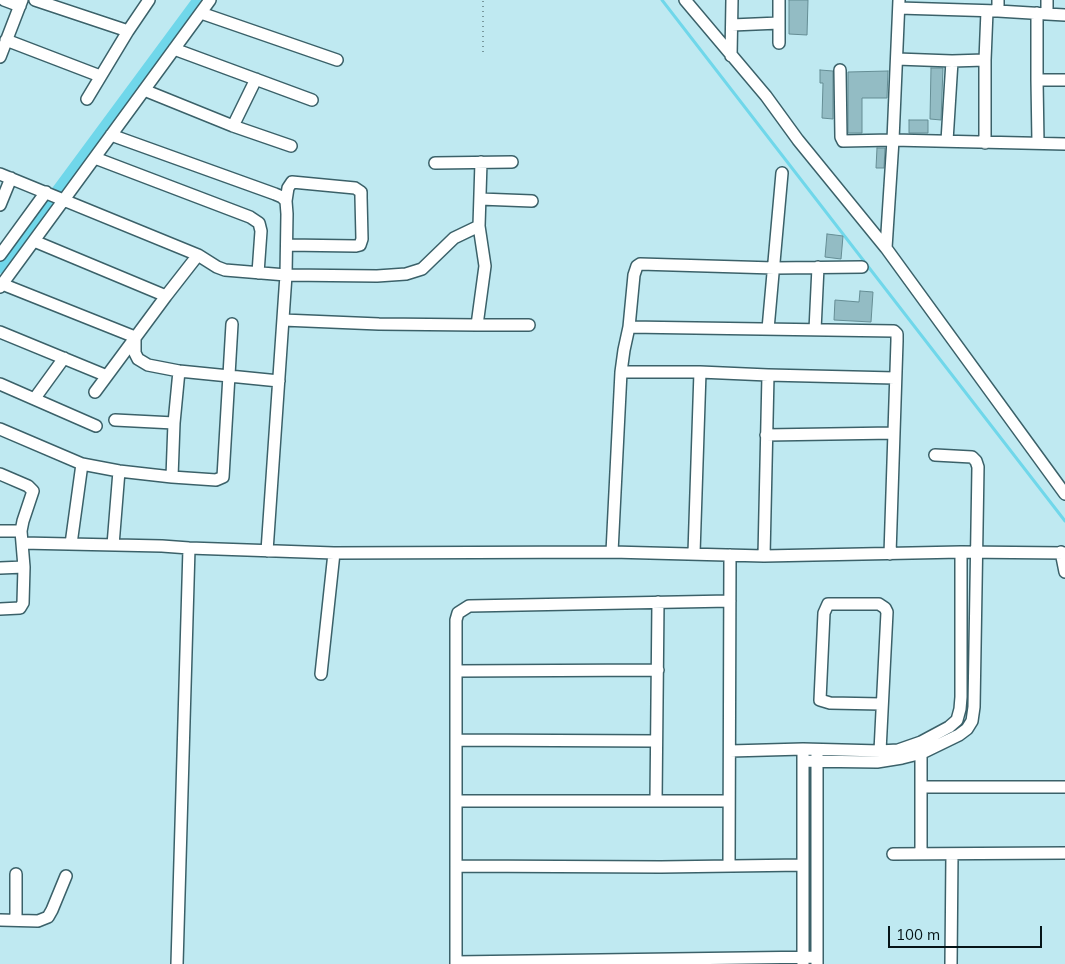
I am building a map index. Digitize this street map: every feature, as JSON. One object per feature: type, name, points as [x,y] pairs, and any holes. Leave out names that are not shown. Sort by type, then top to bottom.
[{"type":"street","points":[[0,57],[6,33],[21,3],[4,0]]},
{"type":"street","points":[[35,0],[128,31]]},
{"type":"street","points":[[87,99],[128,31],[150,0]]},
{"type":"street","points":[[0,255],[55,196],[95,158],[210,0]]},
{"type":"street","points":[[685,0],[766,96],[798,140],[886,248],[1065,494]]},
{"type":"street","points":[[731,56],[732,0]]},
{"type":"street","points":[[779,0],[779,43]]},
{"type":"street","points":[[1038,143],[1037,80],[1042,14],[1047,0]]},
{"type":"street","points":[[886,248],[898,59],[899,4],[994,7],[1042,14],[1065,15]]},
{"type":"street","points":[[985,143],[985,60],[994,7]]},
{"type":"street","points":[[201,13],[337,60]]},
{"type":"street","points":[[732,25],[779,23]]},
{"type":"street","points":[[6,33],[100,76]]},
{"type":"street","points":[[174,49],[312,100]]},
{"type":"street","points":[[898,59],[985,60]]},
{"type":"street","points":[[947,141],[952,61]]},
{"type":"street","points":[[840,70],[841,140],[846,142],[893,140],[1065,144]]},
{"type":"street","points":[[233,126],[256,79]]},
{"type":"street","points":[[1037,80],[1065,80]]},
{"type":"street","points":[[144,90],[233,126],[290,146]]},
{"type":"street","points":[[111,135],[275,194],[282,197],[286,202]]},
{"type":"street","points":[[95,158],[254,220],[261,227],[258,273]]},
{"type":"street","points":[[476,325],[485,266],[479,226],[481,162]]},
{"type":"street","points":[[436,163],[512,162]]},
{"type":"street","points":[[768,329],[782,173]]},
{"type":"street","points":[[0,205],[5,176],[198,255],[217,267],[226,270],[286,275],[377,276],[413,273],[428,265],[454,238],[479,226]]},
{"type":"street","points":[[267,551],[286,275],[286,202],[289,184],[292,182],[355,188],[361,192],[362,239],[360,245],[287,244]]},
{"type":"street","points":[[55,196],[34,241],[1,286],[135,337]]},
{"type":"street","points":[[480,199],[532,201]]},
{"type":"street","points":[[34,241],[166,296]]},
{"type":"street","points":[[95,392],[198,255]]},
{"type":"street","points":[[612,552],[621,372],[629,327],[634,275],[637,266],[640,264],[774,268],[862,267]]},
{"type":"street","points":[[815,330],[818,267]]},
{"type":"street","points":[[283,320],[379,324],[528,325]]},
{"type":"street","points":[[0,429],[82,464],[119,471],[172,477],[216,480],[223,477],[232,324]]},
{"type":"street","points":[[629,327],[894,331],[897,334],[897,341],[890,554]]},
{"type":"street","points":[[0,332],[107,376]]},
{"type":"street","points":[[135,337],[135,354],[143,363],[179,371],[278,381]]},
{"type":"street","points":[[35,398],[64,358]]},
{"type":"street","points":[[172,477],[174,423],[179,371]]},
{"type":"street","points":[[621,372],[700,372],[895,378]]},
{"type":"street","points":[[694,553],[700,372]]},
{"type":"street","points":[[764,556],[768,375]]},
{"type":"street","points":[[0,384],[96,426]]},
{"type":"street","points":[[115,420],[174,423]]},
{"type":"street","points":[[766,435],[894,433]]},
{"type":"street","points":[[730,751],[803,749],[898,750],[921,747],[959,735],[967,729],[972,721],[974,707],[978,467],[972,457],[935,455]]},
{"type":"street","points":[[71,544],[82,464]]},
{"type":"street","points":[[112,545],[119,471]]},
{"type":"street","points":[[0,474],[28,486],[33,491],[23,521],[24,598],[20,608],[0,609]]},
{"type":"street","points":[[0,531],[22,537],[71,544],[334,553],[612,552],[764,556],[961,552],[1063,553],[1065,572]]},
{"type":"street","points":[[177,964],[189,548]]},
{"type":"street","points":[[803,761],[878,762],[902,758],[921,747],[957,720],[960,709],[961,552]]},
{"type":"street","points":[[321,674],[334,553]]},
{"type":"street","points":[[729,865],[730,555]]},
{"type":"street","points":[[0,568],[24,567]]},
{"type":"street","points":[[730,601],[469,606],[458,612],[456,620],[456,963],[817,961],[817,749]]},
{"type":"street","points":[[656,801],[658,602]]},
{"type":"street","points":[[880,751],[887,612],[879,604],[828,604],[824,613],[820,700],[830,703],[881,704]]},
{"type":"street","points":[[456,671],[658,670]]},
{"type":"street","points":[[456,740],[656,741]]},
{"type":"street","points":[[921,747],[921,854]]},
{"type":"street","points":[[803,749],[803,961]]},
{"type":"street","points":[[921,787],[1065,787]]},
{"type":"street","points":[[456,801],[729,801]]},
{"type":"street","points":[[893,854],[1065,853]]},
{"type":"street","points":[[951,964],[952,854]]},
{"type":"street","points":[[456,866],[661,867],[803,865]]},
{"type":"street","points":[[16,874],[16,920]]},
{"type":"street","points":[[0,920],[38,921],[48,917],[66,876]]},
{"type":"path","points":[[483,0],[483,52]]},
{"type":"building","points":[[789,0],[808,0],[807,35],[789,34]]},
{"type":"building","points":[[931,68],[943,68],[941,120],[930,119]]},
{"type":"building","points":[[820,70],[833,71],[833,119],[822,118],[823,83],[820,83]]},
{"type":"building","points":[[888,71],[887,98],[862,98],[862,133],[848,133],[848,72]]},
{"type":"building","points":[[909,120],[928,120],[928,133],[909,133]]},
{"type":"building","points":[[877,148],[885,148],[884,168],[876,168]]},
{"type":"building","points":[[827,234],[843,236],[841,259],[825,257]]},
{"type":"building","points":[[860,291],[873,292],[871,322],[834,320],[835,300],[859,302]]},
{"type":"waterway","points":[[0,268],[198,0]]},
{"type":"waterway","points":[[662,0],[1065,521]]}]
